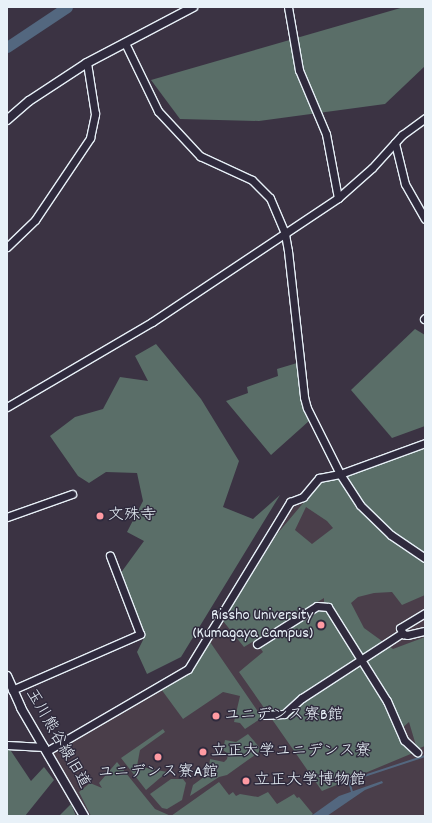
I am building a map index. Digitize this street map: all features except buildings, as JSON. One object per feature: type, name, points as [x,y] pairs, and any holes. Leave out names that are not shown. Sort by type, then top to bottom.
[{"type":"street","points":[[7,120],[30,102],[87,63],[193,7]]},
{"type":"street","points":[[288,7],[299,70],[326,134],[338,198]]},
{"type":"street","points":[[125,43],[158,111],[200,156],[209,162],[236,170],[252,180],[270,198],[284,234],[304,397],[340,474],[360,505],[410,550],[425,558]]},
{"type":"street","points":[[7,247],[35,220],[90,138],[95,114],[87,63]]},
{"type":"street","points":[[7,407],[152,322],[338,198],[402,135],[425,118]]},
{"type":"street","points":[[395,143],[405,184],[425,219]]},
{"type":"street","points":[[7,745],[45,749],[188,669],[290,502],[303,497],[319,478],[340,474],[425,443]]},
{"type":"street","points":[[7,518],[72,494]]},
{"type":"street","points":[[12,690],[140,634],[110,556]]},
{"type":"street","points":[[257,644],[322,605],[334,614],[360,659],[387,701],[404,740],[417,752]]},
{"type":"street","points":[[402,633],[400,628],[402,626],[425,612]]},
{"type":"street","points":[[402,633],[407,635],[425,631]]},
{"type":"street","points":[[264,715],[284,714],[302,698],[402,633]]},
{"type":"street","name":"玉川熊谷線旧道","points":[[7,676],[12,690],[84,816]]},
{"type":"shaded area","name":"Rissho University (Kumagaya Campus)","points":[[425,441],[425,816],[84,816],[44,750],[188,667],[291,502],[300,493],[314,482]]},
{"type":"green space","points":[[404,7],[425,7],[425,66],[385,104],[259,121],[180,119],[151,80]]},
{"type":"green space","points":[[415,329],[425,335],[425,426],[392,438],[351,390]]},
{"type":"green space","points":[[156,344],[201,399],[239,461],[223,507],[253,519],[280,495],[181,657],[147,674],[137,652],[144,638],[120,574],[144,541],[127,532],[143,501],[137,473],[106,472],[89,483],[78,476],[50,436],[75,417],[103,409],[120,377],[148,381],[135,356]]},
{"type":"green space","points":[[297,363],[300,396],[309,421],[271,455],[226,401],[248,393],[247,387],[278,376],[277,369]]},
{"type":"green space","points":[[425,443],[425,595],[402,605],[392,592],[374,593],[358,597],[351,603],[364,628],[393,649],[425,637],[425,746],[417,749],[409,722],[401,729],[413,753],[322,791],[239,672],[263,652],[258,645],[319,609],[324,609],[324,598],[244,647],[223,621],[277,534],[321,482],[326,482]],"holes":[[[306,507],[327,521],[333,528],[312,544],[295,530]]]},
{"type":"green space","points":[[208,639],[261,716],[260,719],[245,729],[240,723],[234,722],[240,696],[223,692],[183,719],[161,689],[188,672]]},
{"type":"green space","points":[[163,729],[165,732],[140,750],[137,766],[167,772],[146,790],[121,758]]},
{"type":"green space","points":[[248,734],[260,748],[259,752],[227,775],[219,777],[190,796],[193,785],[208,774],[210,759],[224,762],[227,759],[228,754],[223,750],[225,740],[236,742]]},
{"type":"green space","points":[[7,745],[31,781],[44,767],[54,780],[25,816],[7,816]]},
{"type":"green space","points":[[117,762],[155,809],[171,816],[91,816],[79,792],[90,783],[102,788],[99,783]]},
{"type":"green space","points":[[171,779],[183,779],[186,783],[182,800],[167,809],[162,808],[150,794]]},
{"type":"green space","points":[[219,782],[229,795],[233,792],[236,796],[240,794],[258,797],[268,792],[277,804],[294,794],[297,798],[299,797],[313,814],[311,816],[171,816]]},
{"type":"green space","points":[[71,804],[76,816],[59,816]]},
{"type":"water","points":[[382,781],[383,783],[365,790],[327,816],[311,816],[339,796]]},
{"type":"waterway","points":[[7,47],[67,7]]},
{"type":"waterway","points":[[352,792],[349,781],[425,756]]},
{"type":"place","name":"文殊寺","points":[[100,516]]},
{"type":"place","name":"Rissho University (Kumagaya Campus)","points":[[321,625]]},
{"type":"place","name":"ユニデンス寮B館","points":[[216,716]]},
{"type":"place","name":"立正大学ユニデンス寮","points":[[203,752]]},
{"type":"place","name":"ユニデンス寮A館","points":[[158,757]]},
{"type":"place","name":"立正大学博物館","points":[[246,781]]}]
